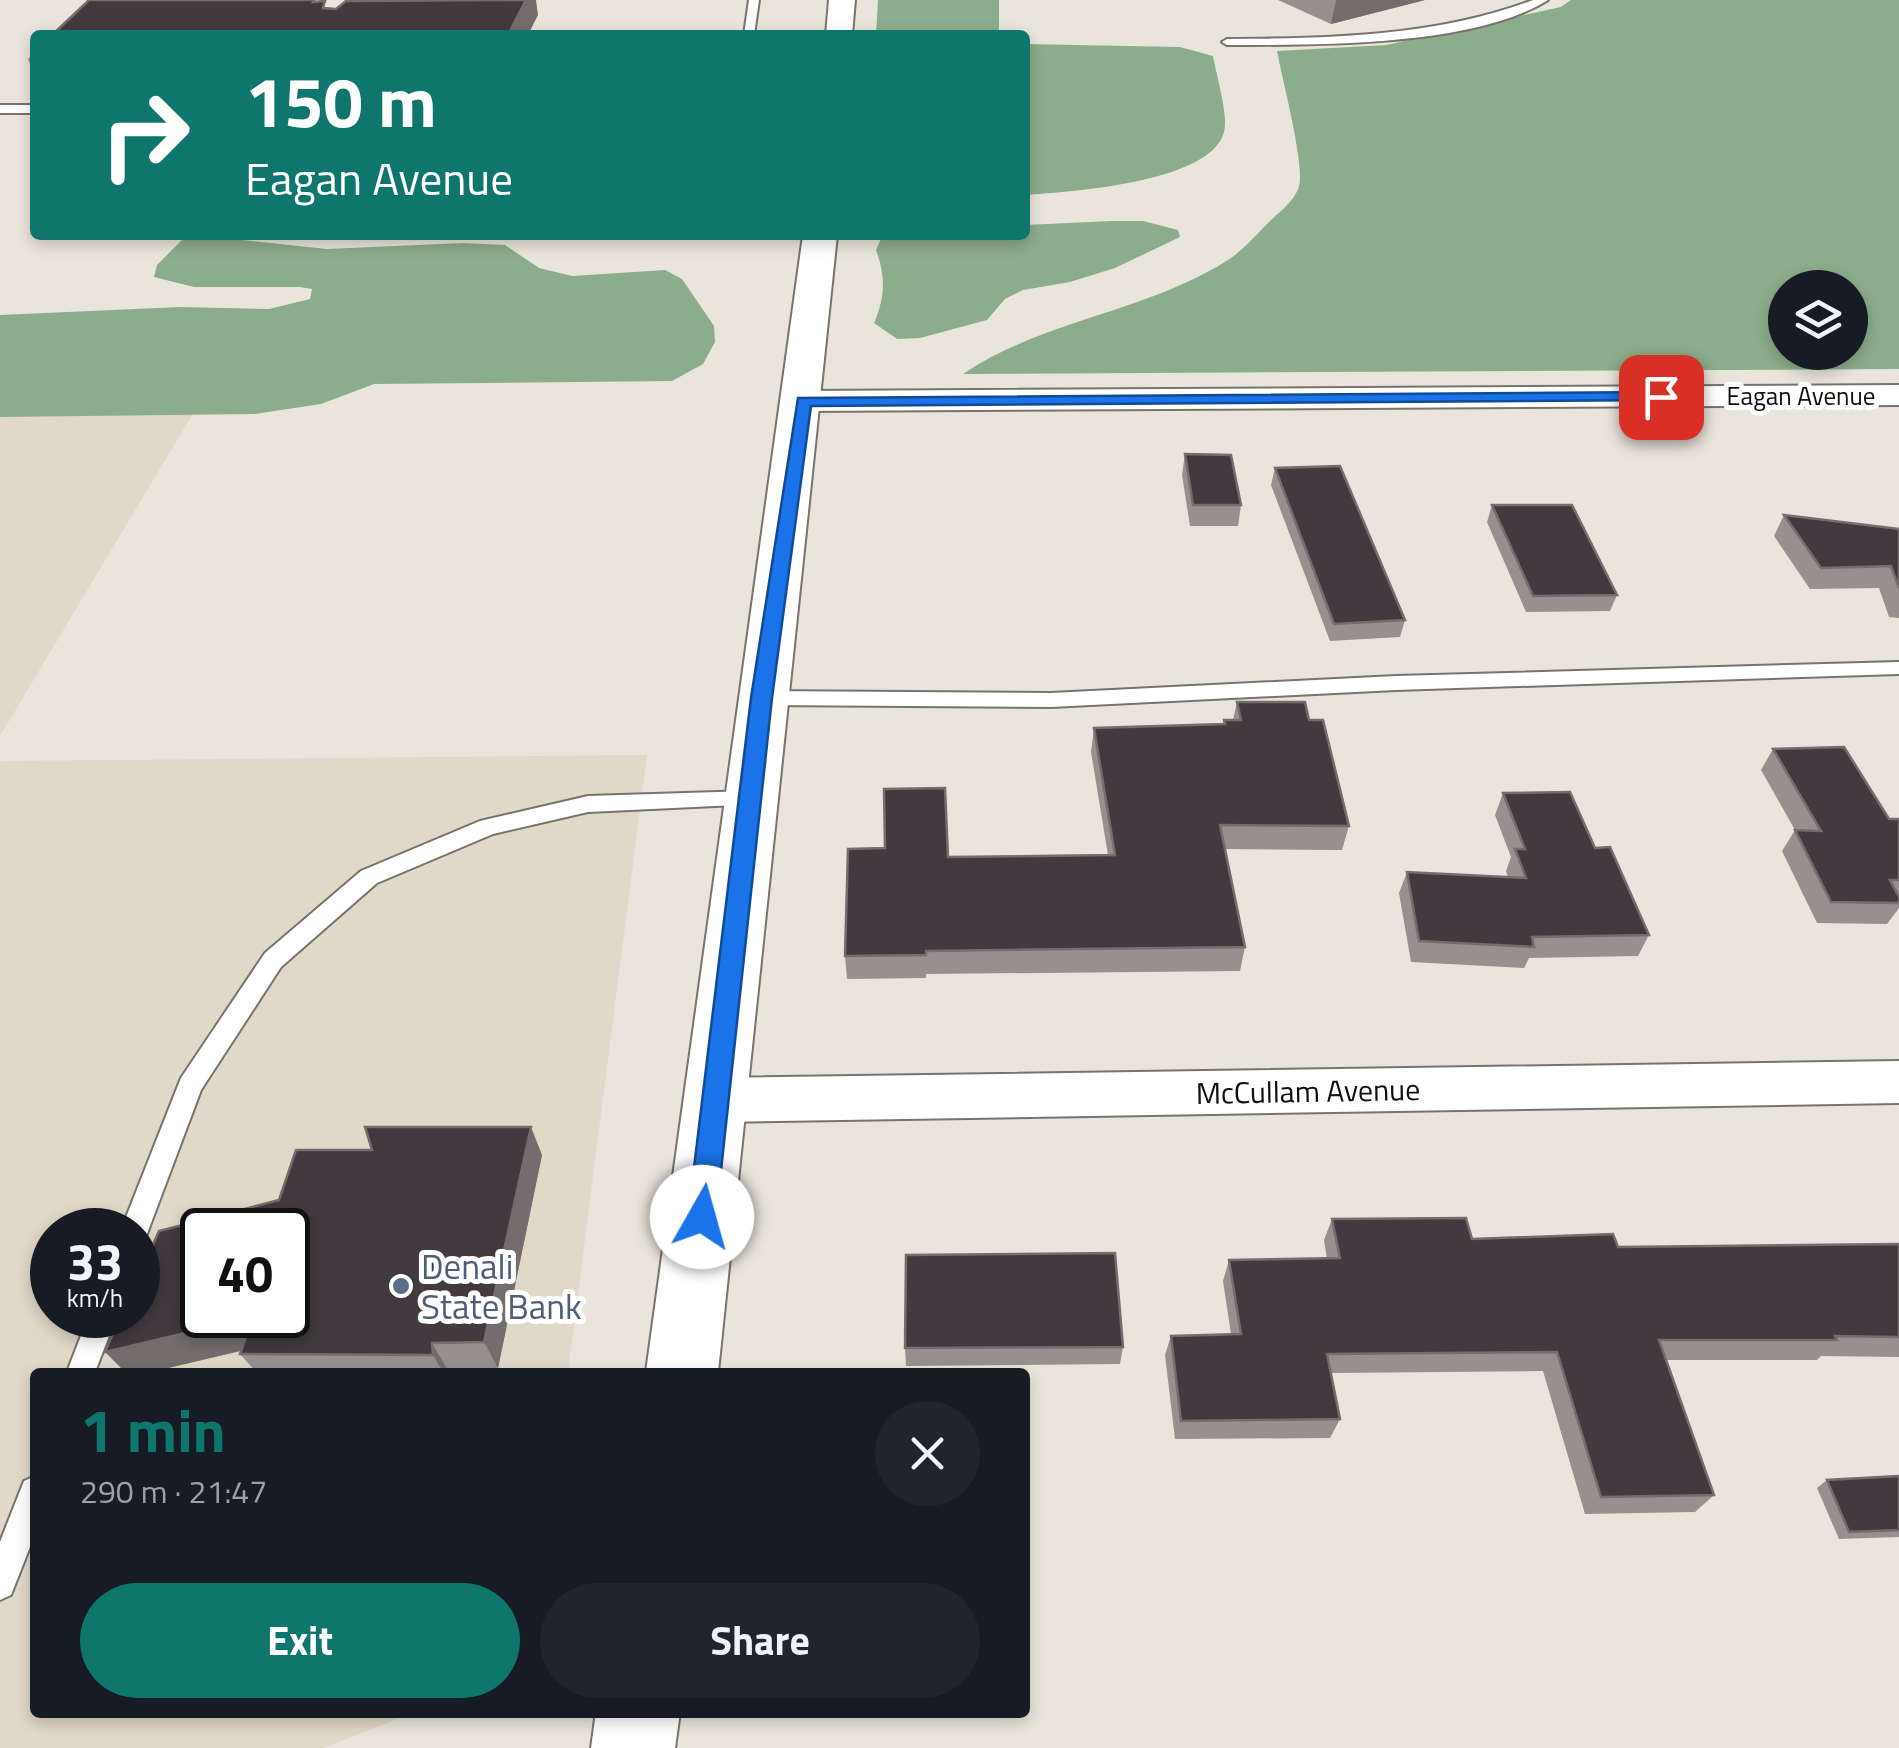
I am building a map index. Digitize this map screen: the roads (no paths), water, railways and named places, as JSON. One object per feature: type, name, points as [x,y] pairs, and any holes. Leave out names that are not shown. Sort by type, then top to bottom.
[{"type":"street","points":[[839,30],[842,0]]},
{"type":"street","points":[[683,1368],[762,698],[803,401],[819,240]]},
{"type":"street","name":"Eagan Avenue","points":[[803,401],[1899,395]]},
{"type":"street","name":"McCullam Avenue","points":[[717,1100],[1899,1082]]},
{"type":"street","points":[[633,1748],[637,1718]]},
{"type":"lane","points":[[750,30],[754,0]]},
{"type":"lane","points":[[1227,42],[1403,36],[1454,26],[1543,0]]},
{"type":"lane","points":[[0,109],[30,109]]},
{"type":"lane","points":[[762,698],[1051,700],[1396,683],[1899,668]]},
{"type":"lane","points":[[143,1208],[190,1086],[273,960],[369,877],[488,827],[588,804],[750,799]]},
{"type":"lane","points":[[82,1368],[93,1338]]},
{"type":"lane","points":[[0,1584],[30,1505]]},
{"type":"place","name":"Denali State Bank","points":[[401,1286]]}]
